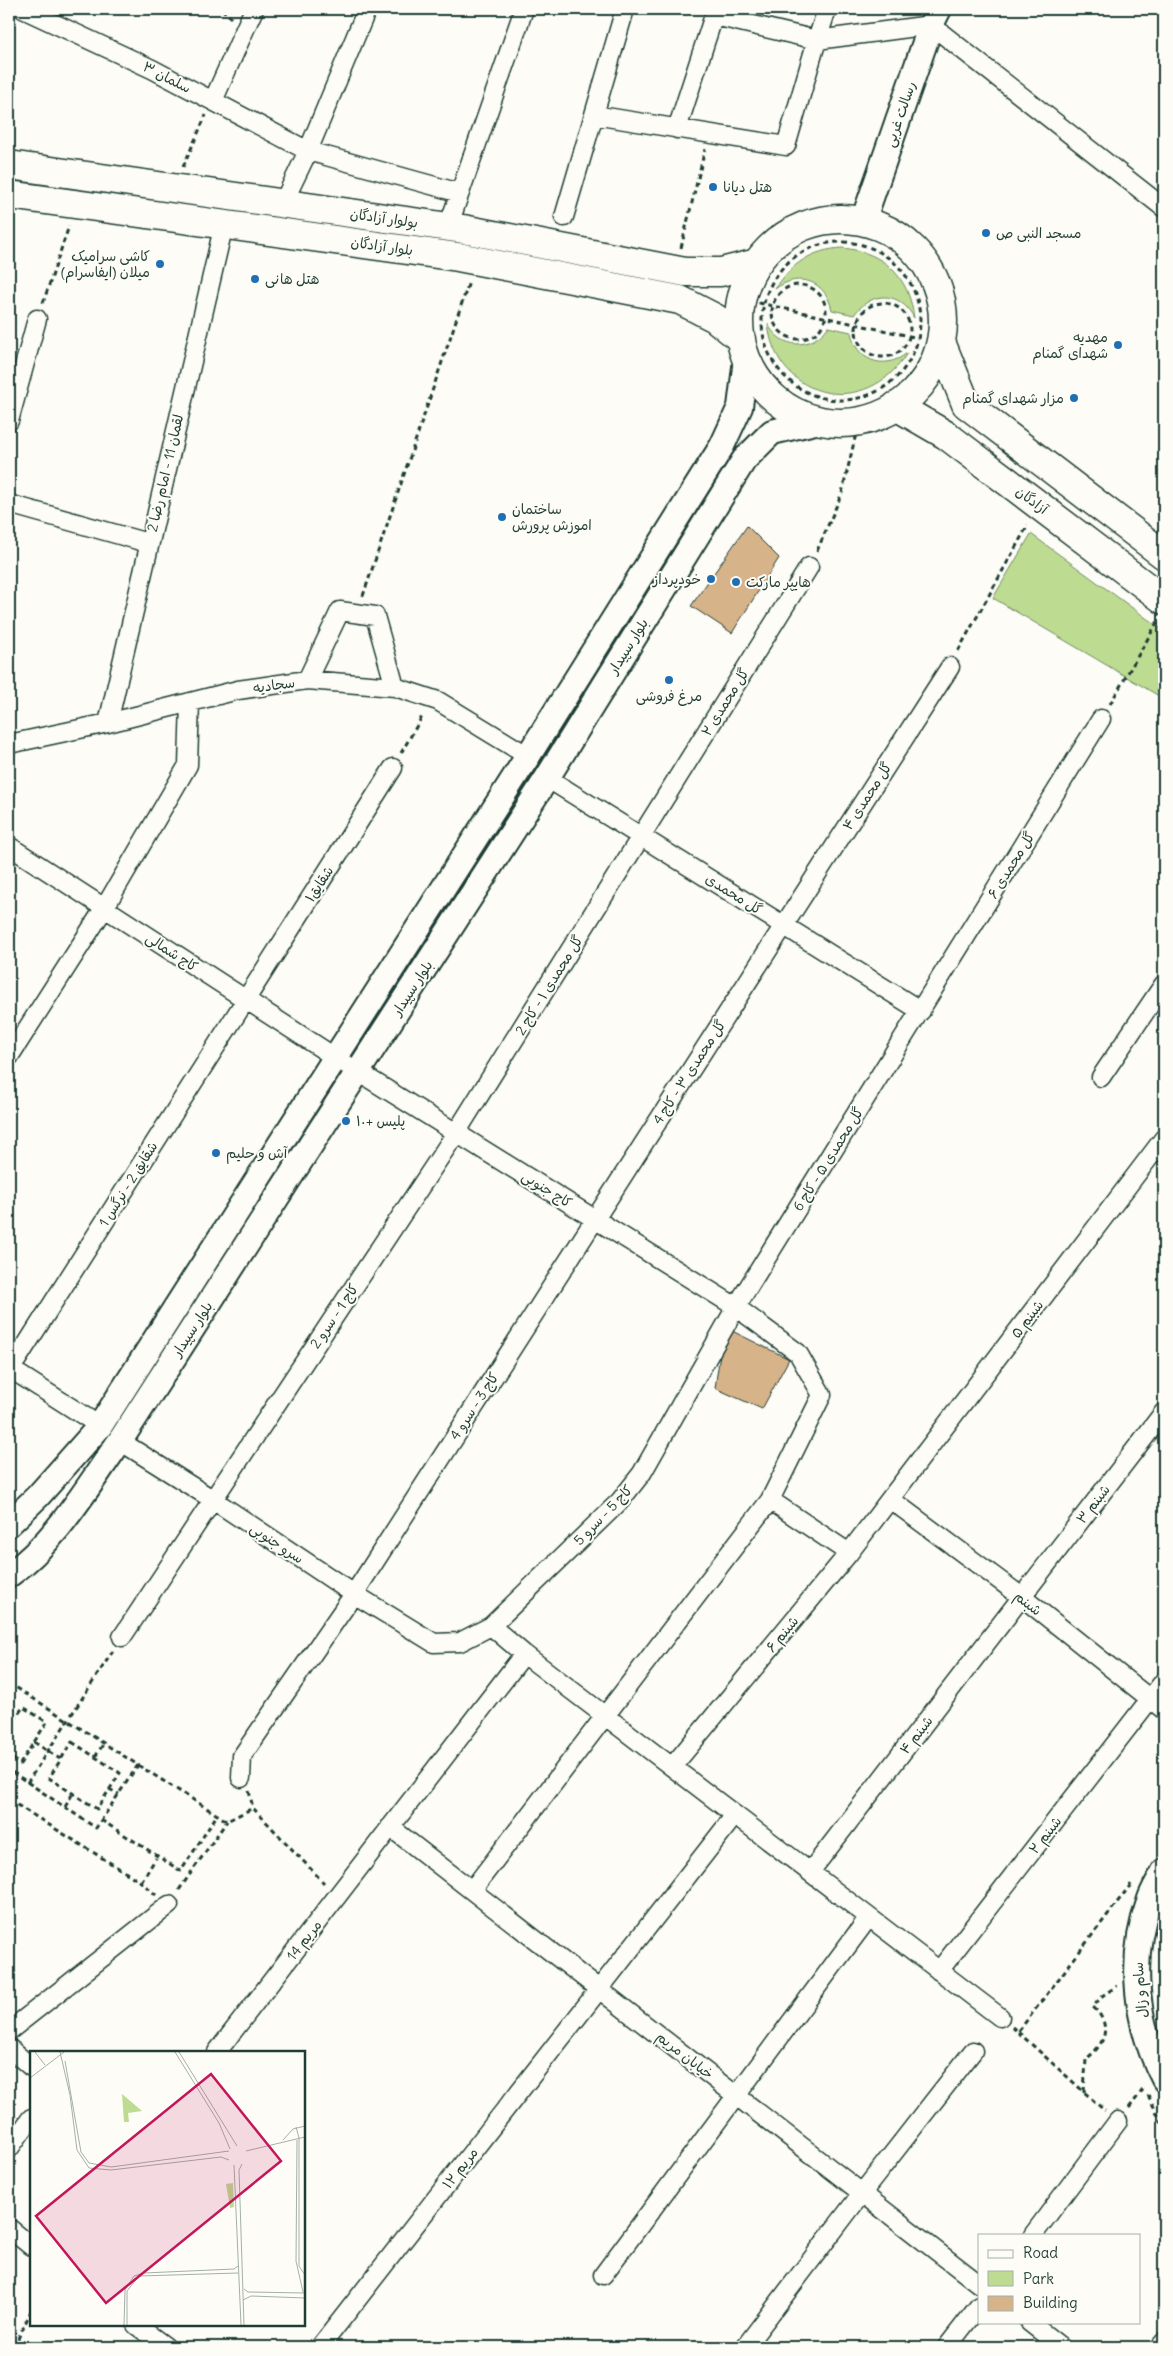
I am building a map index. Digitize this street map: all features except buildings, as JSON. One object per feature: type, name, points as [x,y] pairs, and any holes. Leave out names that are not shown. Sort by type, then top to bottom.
[{"type":"main road","name":"بولوار آزادگان","points":[[9,165],[448,227],[676,270],[721,272],[757,263]]},
{"type":"main road","name":"بلوار آزادگان","points":[[9,195],[476,260],[680,300],[715,318],[743,349]]},
{"type":"main road","points":[[823,220],[863,221],[882,227],[900,237],[915,249],[927,265],[936,283],[942,302],[943,322],[930,340],[935,361],[925,379],[912,394],[878,416],[859,421],[839,423],[820,421],[800,415],[783,405],[768,392],[755,376],[743,349],[739,320],[753,302],[748,280],[757,263],[770,248],[786,235],[804,226],[823,220]]},
{"type":"main road","points":[[930,340],[966,404],[1164,555]]},
{"type":"main road","name":"آزادگان","points":[[896,406],[946,435],[1039,505],[1162,609]]},
{"type":"street","name":"سلمان ۳","points":[[23,9],[152,69],[308,151],[460,193]]},
{"type":"street","points":[[213,101],[254,9]]},
{"type":"street","points":[[283,203],[308,151],[367,9]]},
{"type":"street","points":[[448,227],[524,9]]},
{"type":"street","points":[[564,217],[625,9]]},
{"type":"street","points":[[594,115],[786,146],[827,9]]},
{"type":"street","points":[[677,129],[716,12],[817,40],[935,17],[1164,208]]},
{"type":"street","name":"رسالت غربی","points":[[863,221],[935,17]]},
{"type":"street","name":"لقمان 11 - امام رضا 2","points":[[108,723],[148,543],[224,224]]},
{"type":"street","points":[[9,421],[38,319]]},
{"type":"street","name":"بلوار سپیدار","points":[[9,1524],[38,1496],[100,1426],[528,756],[722,446],[740,407],[743,349]]},
{"type":"street","name":"بلوار سپیدار","points":[[9,1575],[35,1552],[59,1526],[120,1441],[547,778],[744,460],[772,432],[820,421]]},
{"type":"street","points":[[9,504],[148,543]]},
{"type":"street","name":"گل محمدی ۲","points":[[641,837],[809,567]]},
{"type":"street","points":[[307,680],[340,611],[375,616],[395,687]]},
{"type":"street","name":"گل محمدی ۴","points":[[783,925],[950,667]]},
{"type":"street","name":"سجادیه","points":[[9,744],[108,723],[238,690],[307,680],[395,687],[433,700],[528,756]]},
{"type":"street","points":[[9,1057],[104,907],[188,766],[190,702]]},
{"type":"street","name":"گل محمدی ۶","points":[[921,1011],[1101,719]]},
{"type":"street","name":"شقایق۱","points":[[245,999],[393,768]]},
{"type":"street","name":"گل محمدی","points":[[547,778],[921,1011]]},
{"type":"street","name":"گل محمدی ۱ - کاج 2","points":[[456,1133],[641,837]]},
{"type":"street","name":"کاج شمالی","points":[[9,846],[358,1072]]},
{"type":"street","name":"گل محمدی ۳ - کاج 4","points":[[595,1218],[783,925]]},
{"type":"street","points":[[1101,1077],[1164,984]]},
{"type":"street","name":"شقایق 2 - نرگس 1","points":[[9,1370],[245,999]]},
{"type":"street","name":"گل محمدی ۵ - کاج 6","points":[[736,1307],[921,1011]]},
{"type":"street","name":"کاج جنوبی","points":[[358,1072],[736,1307],[798,1353],[822,1395],[770,1500]]},
{"type":"street","name":"کاج 1 - سرو 2","points":[[122,1637],[456,1133]]},
{"type":"street","name":"شبنم ۵","points":[[890,1499],[1164,1138]]},
{"type":"street","name":"کاج 3 - سرو 4","points":[[241,1778],[242,1756],[354,1594],[595,1218]]},
{"type":"street","name":"کاج 5 - سرو 5","points":[[434,1643],[460,1642],[491,1626],[620,1501],[642,1473],[736,1307]]},
{"type":"street","points":[[9,1370],[100,1426]]},
{"type":"street","name":"شبنم ۳","points":[[1022,1597],[1164,1412]]},
{"type":"street","name":"سرو جنوبی","points":[[120,1441],[212,1499],[354,1594],[434,1643]]},
{"type":"street","name":"شبنم ۶","points":[[672,1767],[850,1553],[890,1499]]},
{"type":"street","name":"شبنم","points":[[890,1499],[1022,1597],[1157,1705]]},
{"type":"street","points":[[472,1890],[770,1500],[850,1553]]},
{"type":"street","name":"شبنم ۴","points":[[810,1872],[1022,1597]]},
{"type":"street","points":[[491,1626],[524,1654],[1000,2018]]},
{"type":"street","name":"مریم 14","points":[[218,2051],[524,1654]]},
{"type":"street","name":"شبنم ۲","points":[[939,1971],[1157,1705],[1164,1681]]},
{"type":"street","name":"مریم ۱۲","points":[[320,2347],[735,1815]]},
{"type":"street","name":"خیابان مریم","points":[[390,1827],[978,2283]]},
{"type":"street","name":"سام و زال","points":[[1161,2074],[1141,2015],[1137,1981],[1137,1957],[1149,1902],[1164,1871]]},
{"type":"street","points":[[9,2031],[168,1905]]},
{"type":"street","points":[[603,2275],[869,1917]]},
{"type":"street","points":[[9,2048],[30,2066]]},
{"type":"street","points":[[745,2347],[973,2051]]},
{"type":"street","points":[[9,2149],[30,2119]]},
{"type":"street","points":[[1034,2234],[1118,2121]]},
{"type":"street","points":[[9,2228],[30,2245]]},
{"type":"street","points":[[947,2347],[978,2307]]},
{"type":"street","points":[[1032,2324],[1061,2347]]},
{"type":"street","points":[[144,2327],[166,2347]]},
{"type":"street","points":[[1159,2347],[1164,2340]]},
{"type":"path","points":[[174,188],[213,101]]},
{"type":"path","points":[[676,270],[708,134]]},
{"type":"path","points":[[38,319],[76,204]]},
{"type":"path","points":[[753,302],[798,254],[827,243],[858,244],[886,256],[908,278],[930,340]]},
{"type":"path","points":[[358,613],[476,260]]},
{"type":"path","points":[[805,285],[822,297],[825,303],[826,318],[814,335],[807,338],[793,338],[776,327],[772,306],[784,289],[791,286],[805,285]]},
{"type":"path","points":[[753,302],[763,335],[775,364],[796,386],[824,398],[855,398],[884,387],[906,366],[914,352],[930,340]]},
{"type":"path","points":[[753,302],[930,340]]},
{"type":"path","points":[[882,302],[889,303],[902,310],[906,315],[909,321],[910,335],[898,353],[884,357],[877,356],[871,354],[860,345],[857,324],[868,307],[882,302]]},
{"type":"path","points":[[809,567],[842,493],[859,421]]},
{"type":"path","points":[[950,667],[1039,505]]},
{"type":"path","points":[[1101,719],[1162,609]]},
{"type":"path","points":[[393,768],[433,700]]},
{"type":"path","points":[[28,1783],[122,1637]]},
{"type":"path","points":[[9,1683],[227,1821]]},
{"type":"path","points":[[9,1728],[24,1707],[46,1722],[20,1764],[9,1756]]},
{"type":"path","points":[[34,1742],[61,1760]]},
{"type":"path","points":[[72,1742],[95,1757],[120,1773],[97,1809],[48,1778],[72,1742]]},
{"type":"path","points":[[95,1757],[104,1743]]},
{"type":"path","points":[[10,1772],[96,1828],[138,1765]]},
{"type":"path","points":[[241,1778],[251,1795],[253,1808],[337,1897]]},
{"type":"path","points":[[109,1789],[119,1794]]},
{"type":"path","points":[[65,1807],[73,1794]]},
{"type":"path","points":[[9,1800],[140,1882],[168,1905],[227,1821],[253,1808]]},
{"type":"path","points":[[102,1820],[181,1871],[217,1815]]},
{"type":"path","points":[[140,1882],[156,1858]]},
{"type":"path","points":[[1018,2032],[1138,1876]]},
{"type":"path","points":[[1084,2093],[1086,2060],[1099,2048],[1105,2025],[1093,2007],[1102,1996],[1113,1988],[1137,1981]]},
{"type":"path","points":[[1000,2018],[1118,2121],[1161,2074]]},
{"type":"path","points":[[14,2347],[30,2313]]},
{"type":"green space","points":[[831,249],[857,250],[870,255],[892,269],[907,290],[914,318],[901,303],[886,297],[869,301],[854,315],[832,310],[824,292],[810,282],[802,280],[793,281],[775,289],[788,272],[812,255]]},
{"type":"green space","points":[[768,324],[781,339],[797,344],[814,340],[828,327],[851,332],[858,350],[864,356],[880,362],[898,359],[907,353],[890,374],[870,387],[848,393],[826,392],[805,384],[788,370],[775,350]]},
{"type":"green space","points":[[1031,534],[1164,631],[1164,699],[993,598]]},
{"type":"place","name":"هتل دیانا","points":[[713,187]]},
{"type":"place","name":"مسجد النبی ص","points":[[986,233]]},
{"type":"place","name":"کاشی سرامیک میلان (ایفاسرام)","points":[[160,264]]},
{"type":"place","name":"هتل هانی","points":[[255,279]]},
{"type":"place","name":"مهدیه شهدای گمنام","points":[[1118,345]]},
{"type":"place","name":"مزار شهدای گمنام","points":[[1074,398]]},
{"type":"place","name":"ساختمان اموزش پرورش","points":[[502,517]]},
{"type":"place","name":"خودپرداز","points":[[711,579]]},
{"type":"place","name":"هایپر مارکت","points":[[736,582]]},
{"type":"place","name":"مرغ فروشی","points":[[669,680]]},
{"type":"place","name":"پلیس +۱۰","points":[[346,1121]]},
{"type":"place","name":"آش و حلیم","points":[[216,1153]]}]
